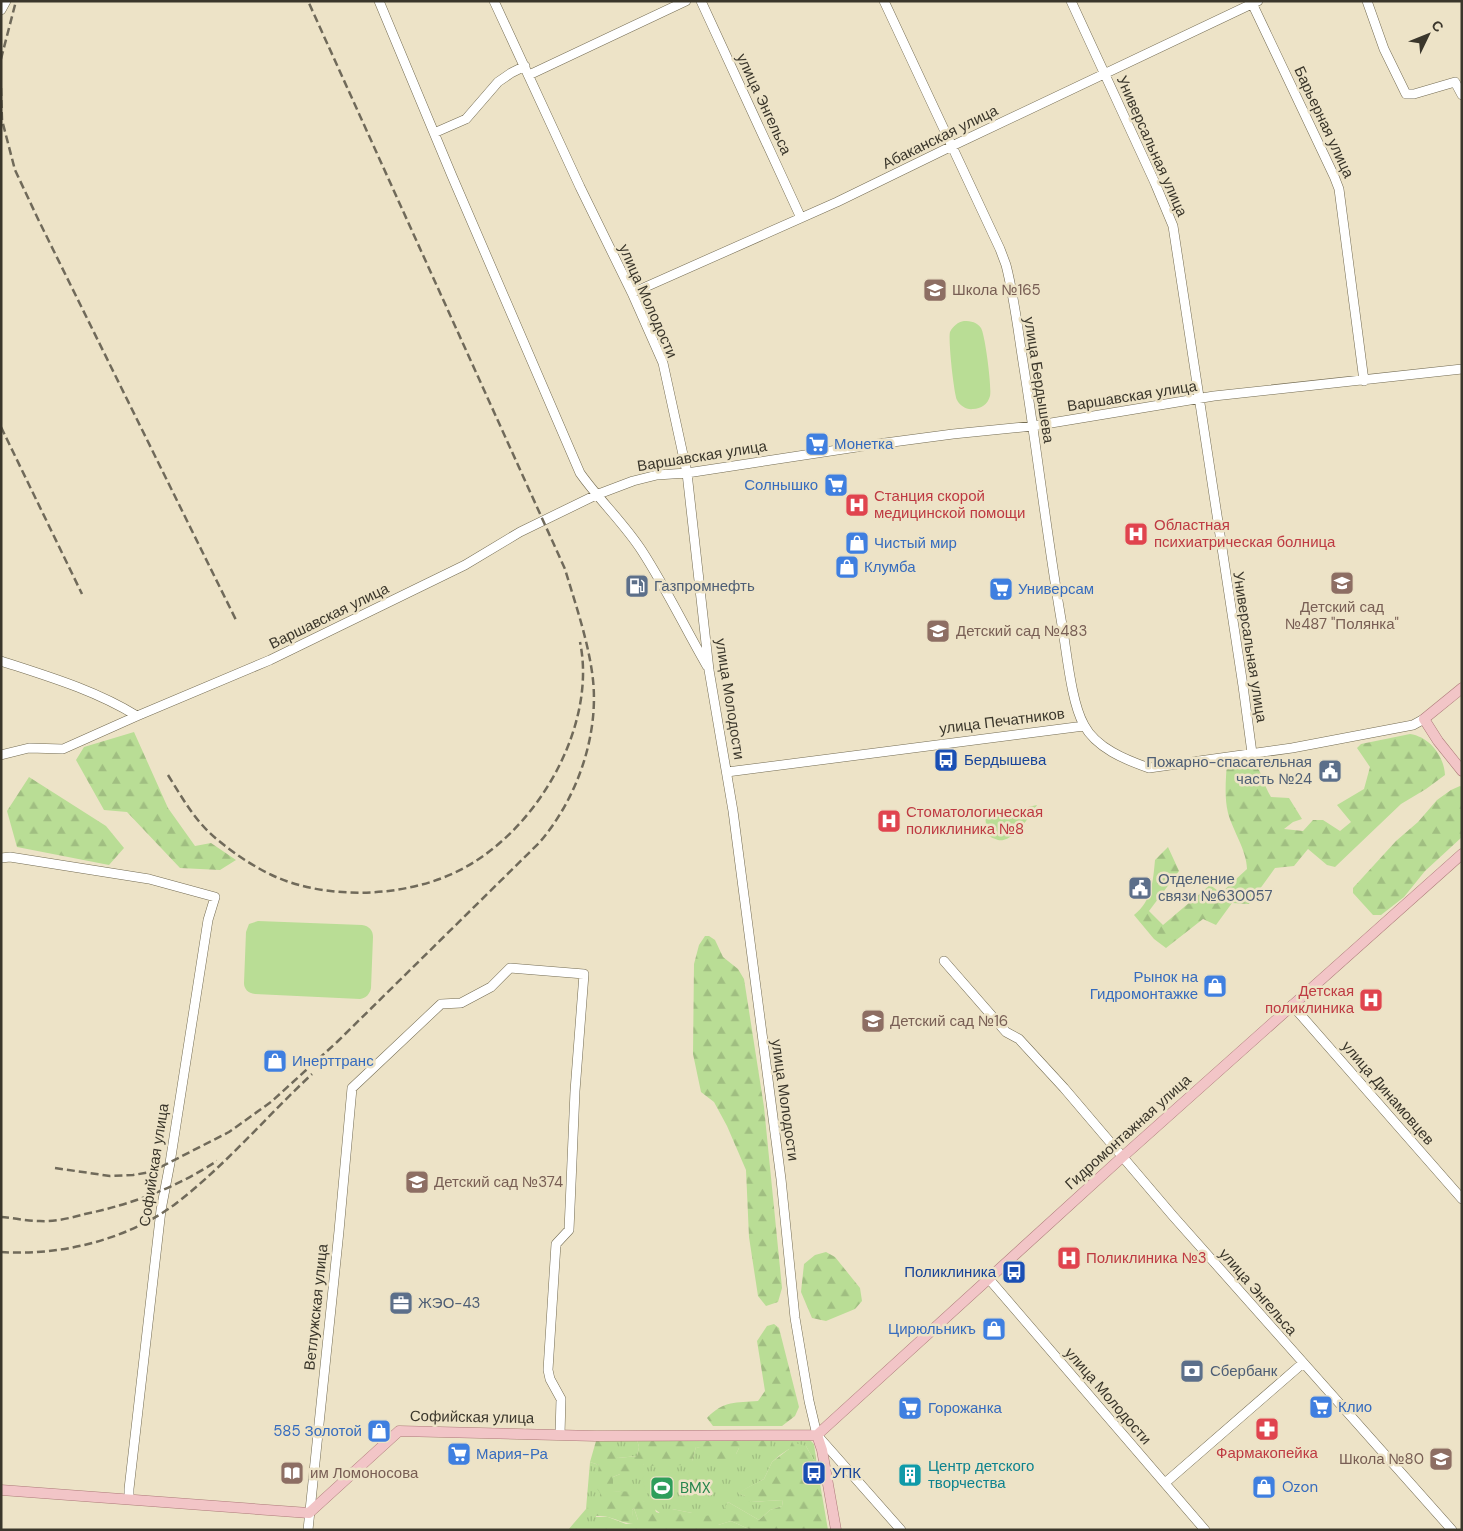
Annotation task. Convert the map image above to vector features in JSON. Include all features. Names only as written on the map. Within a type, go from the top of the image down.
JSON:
[{"type":"main road","name":"улица Печатников","points":[[1424,719],[1462,688]]},
{"type":"main road","points":[[1424,719],[1438,741],[1462,771]]},
{"type":"main road","name":"Гидромонтажная улица","points":[[817,1435],[908,1350],[989,1279],[1122,1157],[1462,854]]},
{"type":"main road","name":"Софийская улица","points":[[309,1514],[399,1431],[596,1436],[817,1435]]},
{"type":"main road","points":[[817,1435],[824,1459],[836,1530]]},
{"type":"main road","points":[[1,1490],[309,1514]]},
{"type":"street","points":[[1,10],[6,1]]},
{"type":"street","points":[[379,1],[580,473],[596,495],[629,532],[709,670]]},
{"type":"street","name":"улица Молодости","points":[[494,1],[580,187],[632,293],[663,363],[687,473],[709,670],[727,772],[781,1179],[795,1318],[809,1401],[817,1435]]},
{"type":"street","points":[[529,75],[686,1]]},
{"type":"street","name":"улица Энгельса","points":[[701,1],[801,218]]},
{"type":"street","name":"улица Бердышева","points":[[884,1],[1006,265],[1034,426],[1058,601],[1076,706],[1084,726]]},
{"type":"street","name":"Универсальная улица","points":[[1071,1],[1173,226],[1252,753]]},
{"type":"street","points":[[1367,1],[1384,49],[1402,90],[1406,94],[1414,94],[1455,82],[1462,95]]},
{"type":"street","name":"Абаканская улица","points":[[632,293],[837,202],[1253,2]]},
{"type":"street","name":"Барьерная улица","points":[[1253,2],[1339,190],[1364,381]]},
{"type":"street","points":[[434,133],[466,119],[498,82],[525,66]]},
{"type":"street","name":"Варшавская улица","points":[[1,755],[30,748],[63,749],[270,660],[465,565],[520,532],[596,495],[632,481],[657,475],[687,473],[870,445],[1034,426],[1199,399],[1462,369]]},
{"type":"street","points":[[1,661],[63,681],[120,706],[137,716]]},
{"type":"street","name":"улица Печатников","points":[[727,772],[1084,726],[1098,741],[1115,753],[1129,761],[1149,768],[1292,748],[1413,725],[1424,719]]},
{"type":"street","name":"Софийская улица","points":[[1,858],[10,857],[149,880],[215,897],[208,920],[161,1210],[129,1499]]},
{"type":"street","name":"улица Энгельса","points":[[944,961],[1006,1032],[1019,1039],[1032,1052],[1303,1363],[1452,1530]]},
{"type":"street","name":"Ветлужская улица","points":[[308,1530],[352,1088],[441,1004],[461,1004],[491,987],[510,968],[584,974],[575,1091],[569,1230],[556,1244],[548,1370],[550,1379],[561,1399],[560,1434]]},
{"type":"street","name":"улица Динамовцев","points":[[1292,1006],[1462,1199]]},
{"type":"street","name":"улица Молодости","points":[[989,1279],[1206,1530]]},
{"type":"street","points":[[1165,1483],[1303,1363]]},
{"type":"street","points":[[817,1435],[901,1530]]},
{"type":"green space","points":[[964,321],[974,322],[981,328],[988,361],[990,396],[986,404],[976,409],[966,408],[958,402],[953,378],[950,332],[956,325]]},
{"type":"green space","points":[[134,732],[168,808],[195,846],[211,843],[236,860],[220,870],[180,868],[127,812],[104,810],[76,760],[84,747]]},
{"type":"green space","points":[[1410,734],[1424,739],[1435,748],[1442,761],[1445,775],[1401,804],[1335,867],[1327,865],[1308,849],[1294,866],[1275,868],[1249,904],[1232,903],[1216,925],[1203,919],[1166,948],[1154,939],[1134,915],[1148,897],[1155,860],[1168,847],[1179,871],[1149,911],[1163,925],[1210,885],[1221,893],[1247,869],[1245,855],[1228,813],[1227,761],[1247,759],[1253,762],[1261,773],[1271,797],[1289,798],[1302,819],[1293,822],[1284,829],[1303,831],[1313,820],[1323,820],[1340,831],[1351,822],[1337,805],[1364,789],[1370,767],[1357,748],[1361,744]]},
{"type":"green space","points":[[29,777],[106,826],[124,848],[109,865],[17,847],[7,811]]},
{"type":"green space","points":[[1460,786],[1462,787],[1462,837],[1425,871],[1404,897],[1381,915],[1373,915],[1353,893],[1353,888],[1437,800]]},
{"type":"green space","points":[[1037,805],[1020,828],[1004,840],[998,840],[987,835],[985,814],[996,811],[999,815],[1017,815],[1019,809]]},
{"type":"green space","points":[[258,921],[362,925],[369,927],[373,937],[371,988],[369,994],[360,999],[255,994],[248,992],[244,983],[246,932],[249,924]]},
{"type":"green space","points":[[705,936],[715,940],[723,957],[738,969],[744,979],[764,1107],[782,1288],[778,1302],[766,1306],[758,1296],[749,1237],[746,1170],[727,1126],[714,1102],[701,1092],[693,1054],[694,964],[699,945]]},
{"type":"green space","points":[[826,1252],[835,1257],[860,1288],[862,1301],[855,1309],[826,1321],[812,1318],[801,1292],[804,1264],[815,1255]]},
{"type":"green space","points":[[774,1324],[779,1328],[799,1407],[795,1416],[782,1426],[713,1426],[707,1418],[713,1412],[725,1405],[758,1401],[765,1391],[757,1341],[767,1326]]},
{"type":"green space","points":[[636,1436],[639,1447],[637,1456],[618,1458],[604,1440]]},
{"type":"green space","points":[[636,1436],[763,1439],[769,1442],[770,1447],[739,1448],[735,1462],[716,1465],[700,1463],[700,1448],[696,1447],[689,1465],[647,1466],[644,1464],[635,1477],[620,1474],[613,1477],[613,1491],[642,1492],[643,1501],[653,1503],[656,1512],[659,1513],[663,1509],[672,1509],[692,1513],[694,1521],[690,1526],[659,1524],[638,1520],[634,1508],[632,1510],[634,1523],[587,1514],[588,1504],[595,1498],[600,1499],[600,1493],[596,1487],[599,1465],[590,1462],[596,1441],[604,1440],[614,1443],[618,1458],[637,1456],[639,1447]]},
{"type":"green space","points":[[763,1439],[809,1439],[814,1444],[817,1466],[806,1446],[789,1449],[772,1462],[764,1479],[738,1493],[745,1496],[751,1502],[783,1500],[782,1506],[770,1510],[759,1520],[728,1502],[718,1525],[731,1521],[751,1530],[568,1530],[586,1509],[590,1462],[599,1465],[601,1500],[596,1517],[608,1517],[626,1524],[633,1523],[632,1510],[634,1508],[638,1520],[692,1513],[672,1509],[663,1510],[660,1513],[643,1501],[623,1492],[613,1491],[613,1477],[644,1464],[692,1461],[696,1447],[736,1454],[739,1448]]},
{"type":"green space","points":[[792,1442],[806,1446],[817,1466],[828,1530],[751,1530],[731,1521],[718,1525],[702,1525],[705,1516],[722,1513],[728,1502],[759,1520],[770,1510],[782,1506],[783,1500],[751,1502],[745,1500],[745,1496],[737,1493],[764,1479],[772,1462],[789,1449]]},
{"type":"green space","name":"BMX","points":[[688,1472],[692,1482],[663,1496],[646,1493],[642,1477],[648,1474]]},
{"type":"railway","points":[[1,59],[16,1]]},
{"type":"railway","points":[[55,1168],[110,1176],[151,1172],[229,1132],[271,1102],[337,1042],[539,843],[565,806],[584,763],[589,740],[593,717],[594,694],[592,672],[584,633],[565,569],[308,1]]},
{"type":"railway","points":[[1,88],[2,120],[15,170],[237,622]]},
{"type":"railway","points":[[1,427],[82,594]]},
{"type":"railway","points":[[168,775],[190,810],[211,834],[239,856],[276,877],[298,885],[346,892],[396,890],[443,878],[479,859],[505,838],[529,813],[549,785],[570,740],[579,708],[583,675],[580,642]]},
{"type":"railway","points":[[1,1252],[46,1251],[92,1243],[135,1228],[155,1217],[174,1205],[210,1175],[312,1074]]},
{"type":"railway","points":[[1,1217],[30,1221],[51,1221],[103,1210],[153,1194],[201,1171],[217,1161]]},
{"type":"place","name":"Школа №165","points":[[935,290]]},
{"type":"place","name":"Монетка","points":[[817,444]]},
{"type":"place","name":"Солнышко","points":[[836,485]]},
{"type":"place","name":"Станция скорой медицинской помощи","points":[[857,505]]},
{"type":"place","name":"Областная психиатрическая болница","points":[[1136,534]]},
{"type":"place","name":"Чистый мир","points":[[857,543]]},
{"type":"place","name":"Клумба","points":[[847,567]]},
{"type":"place","name":"Детский сад №487 \"Полянка\"","points":[[1342,583]]},
{"type":"place","name":"Газпромнефть","points":[[637,586]]},
{"type":"place","name":"Универсам","points":[[1001,589]]},
{"type":"place","name":"Детский сад №483","points":[[938,631]]},
{"type":"place","name":"Бердышева","points":[[946,760]]},
{"type":"place","name":"Пожарно-спасательная часть №24","points":[[1330,771]]},
{"type":"place","name":"Стоматологическая поликлиника №8","points":[[889,821]]},
{"type":"place","name":"Отделение связи №630057","points":[[1140,888]]},
{"type":"place","name":"Рынок на Гидромонтажке","points":[[1215,986]]},
{"type":"place","name":"Детская поликлиника","points":[[1371,1000]]},
{"type":"place","name":"Детский сад №16","points":[[873,1021]]},
{"type":"place","name":"Инерттранс","points":[[275,1061]]},
{"type":"place","name":"Детский сад №374","points":[[417,1182]]},
{"type":"place","name":"Поликлиника №3","points":[[1069,1258]]},
{"type":"place","name":"Поликлиника","points":[[1014,1272]]},
{"type":"place","name":"ЖЭО-43","points":[[401,1303]]},
{"type":"place","name":"Цирюльникъ","points":[[994,1329]]},
{"type":"place","name":"Сбербанк","points":[[1192,1371]]},
{"type":"place","name":"Клио","points":[[1321,1407]]},
{"type":"place","name":"Горожанка","points":[[910,1408]]},
{"type":"place","name":"Фармакопейка","points":[[1267,1429]]},
{"type":"place","name":"585 Золотой","points":[[379,1431]]},
{"type":"place","name":"Мария-Ра","points":[[459,1454]]},
{"type":"place","name":"Школа №80","points":[[1441,1459]]},
{"type":"place","name":"им Ломоносова","points":[[292,1473]]},
{"type":"place","name":"УПК","points":[[814,1473]]},
{"type":"place","name":"Центр детского творчества","points":[[910,1475]]},
{"type":"place","name":"Ozon","points":[[1264,1487]]},
{"type":"place","name":"BMX","points":[[662,1488]]}]
